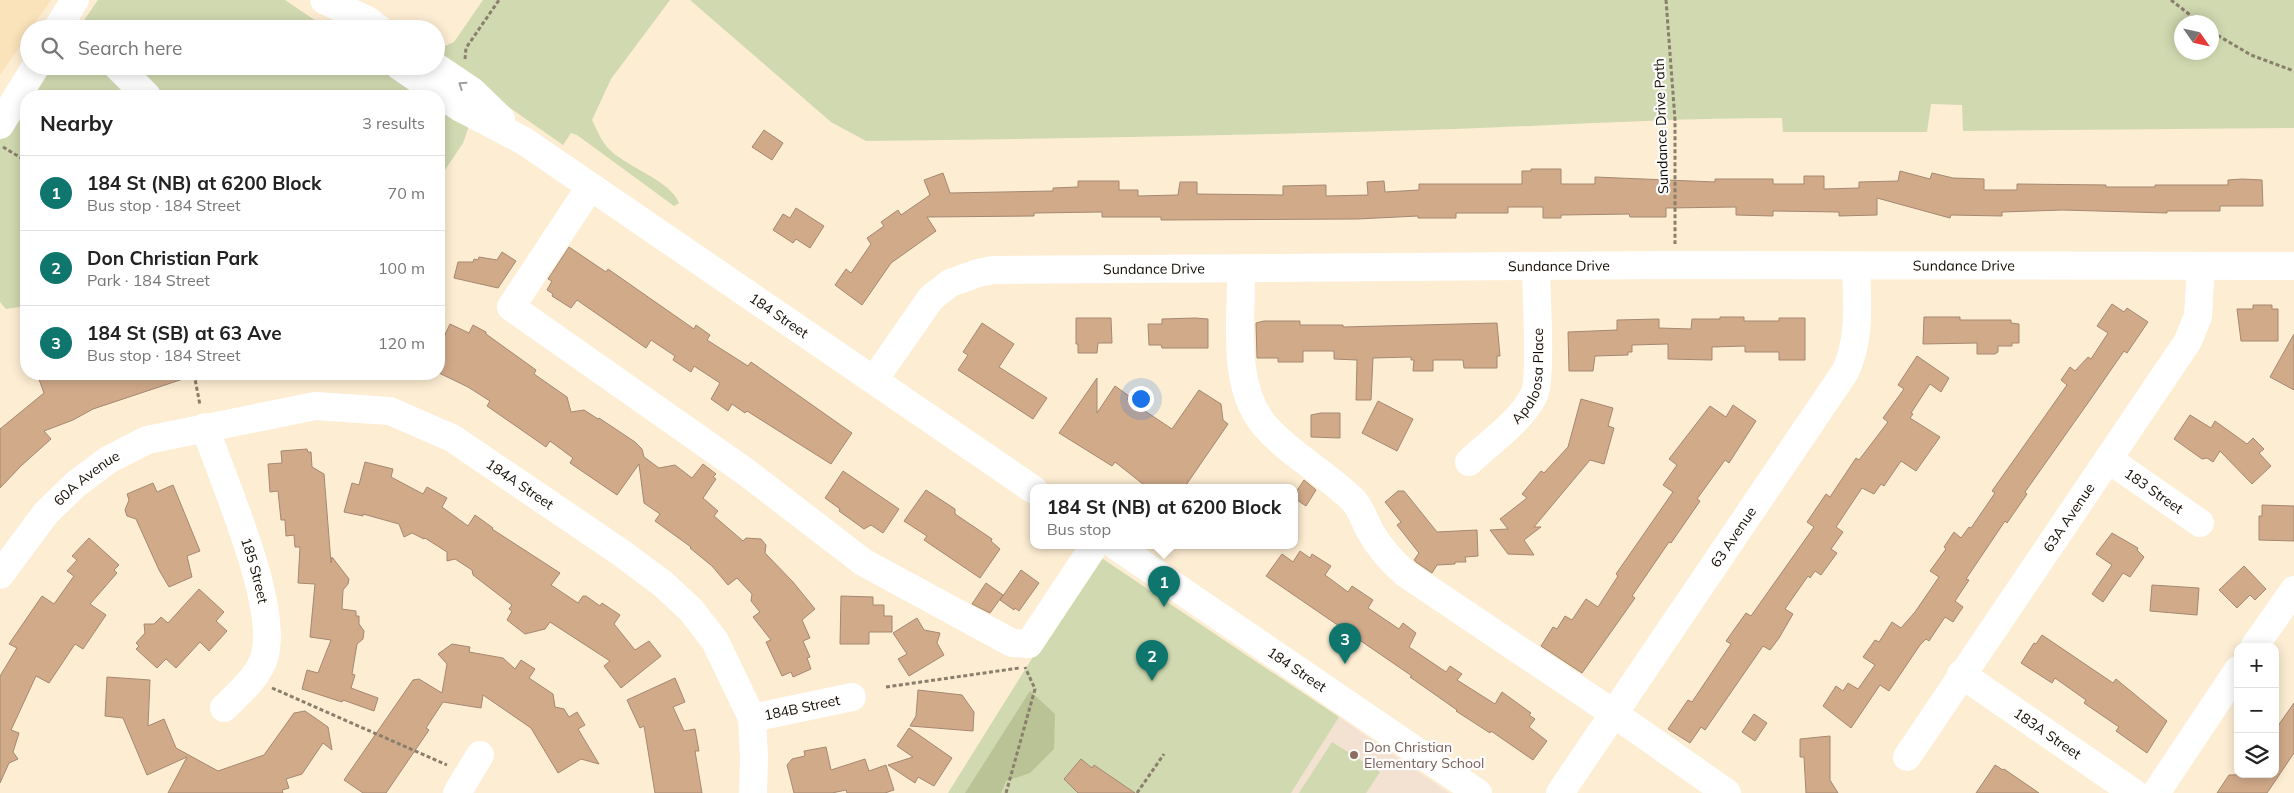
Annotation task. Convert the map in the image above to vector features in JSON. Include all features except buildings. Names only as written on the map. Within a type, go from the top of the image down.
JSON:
[{"type":"street","points":[[315,0],[337,20]]},
{"type":"street","points":[[324,0],[367,20]]},
{"type":"street","points":[[0,91],[20,68]]},
{"type":"street","name":"184 Street","points":[[445,73],[472,92],[524,141]]},
{"type":"street","points":[[21,90],[31,75]]},
{"type":"street","points":[[126,75],[141,90]]},
{"type":"street","name":"184 Street","points":[[412,75],[434,90]]},
{"type":"street","points":[[0,125],[20,92]]},
{"type":"street","name":"184 Street","points":[[445,97],[459,107],[524,141],[1030,487]]},
{"type":"street","points":[[590,186],[510,307],[746,472],[863,562],[1012,643],[1027,656],[1092,549]]},
{"type":"street","name":"63 Avenue","points":[[1560,793],[1853,356],[1856,338],[1856,266]]},
{"type":"street","name":"Sundance Drive","points":[[874,380],[931,298],[950,283],[993,270],[2294,266]]},
{"type":"street","name":"63A Avenue","points":[[1907,757],[2194,329],[2198,316],[2201,267]]},
{"type":"street","name":"Apaloosa Place","points":[[1469,462],[1522,413],[1534,394],[1538,374],[1536,268]]},
{"type":"street","points":[[1241,269],[1240,361],[1249,396],[1265,427],[1292,451],[1321,471],[1355,503],[1384,555],[1406,574],[1613,713],[1727,793]]},
{"type":"street","name":"184A Street","points":[[203,418],[315,406],[390,411],[452,438],[663,584],[691,610],[715,641],[752,718]]},
{"type":"street","name":"60A Avenue","points":[[0,575],[46,513],[76,484],[108,460],[147,440],[203,418]]},
{"type":"street","name":"185 Street","points":[[203,418],[242,533],[264,611],[267,635],[263,660],[252,679],[224,708]]},
{"type":"street","name":"183 Street","points":[[2108,459],[2200,523]]},
{"type":"street","name":"184 Street","points":[[1120,549],[1478,793]]},
{"type":"street","points":[[2257,643],[2294,590]]},
{"type":"street","name":"183A Street","points":[[1961,674],[2134,793]]},
{"type":"street","points":[[2156,793],[2234,676]]},
{"type":"street","name":"184B Street","points":[[752,718],[852,697]]},
{"type":"street","points":[[752,718],[753,793]]},
{"type":"path","points":[[464,63],[466,48],[498,0]]},
{"type":"path","name":"Sundance Drive Path","points":[[1666,0],[1676,120],[1675,251]]},
{"type":"path","points":[[2171,0],[2190,15]]},
{"type":"path","points":[[2219,36],[2251,56],[2294,71]]},
{"type":"path","points":[[0,145],[20,157]]},
{"type":"path","points":[[195,380],[203,418]]},
{"type":"path","points":[[886,687],[1027,656],[1035,689],[1006,793]]},
{"type":"path","points":[[252,679],[469,774]]},
{"type":"path","points":[[1137,793],[1164,754]]},
{"type":"shaded area","points":[[0,0],[51,0],[37,20],[20,20],[20,46],[0,75]]},
{"type":"shaded area","name":"Don Christian Elementary School","points":[[1339,717],[1449,793],[1291,793]]},
{"type":"green space","points":[[98,0],[285,0],[315,20],[84,20]]},
{"type":"green space","points":[[483,0],[670,0],[611,79],[592,120],[602,140],[610,150],[658,181],[674,195],[679,203],[674,206],[577,135],[571,133],[563,145],[445,62],[445,46],[454,42]]},
{"type":"green space","points":[[690,0],[2294,0],[2294,128],[1963,131],[1962,105],[1931,104],[1927,132],[1783,132],[1782,118],[1741,118],[1308,133],[866,141],[831,122]]},
{"type":"green space","points":[[46,75],[395,75],[417,90],[35,90]]},
{"type":"green space","points":[[445,109],[469,126],[463,143],[445,170]]},
{"type":"green space","points":[[20,112],[20,307],[6,309],[0,302],[0,140]]},
{"type":"green space","points":[[1103,559],[1339,717],[1291,793],[948,793],[1089,567]]},
{"type":"green space","points":[[1030,691],[1055,714],[1054,749],[1030,773],[1006,781],[1001,793],[965,793]]},
{"type":"green space","points":[[1332,742],[1380,772],[1366,793],[1299,793]]},
{"type":"place","name":"184 St (NB) at 6200 Block","points":[[1164,607]]},
{"type":"place","name":"184 St (SB) at 63 Ave","points":[[1345,664]]},
{"type":"place","name":"Don Christian Park","points":[[1152,681]]},
{"type":"place","name":"Don Christian Elementary School","points":[[1354,755]]}]
